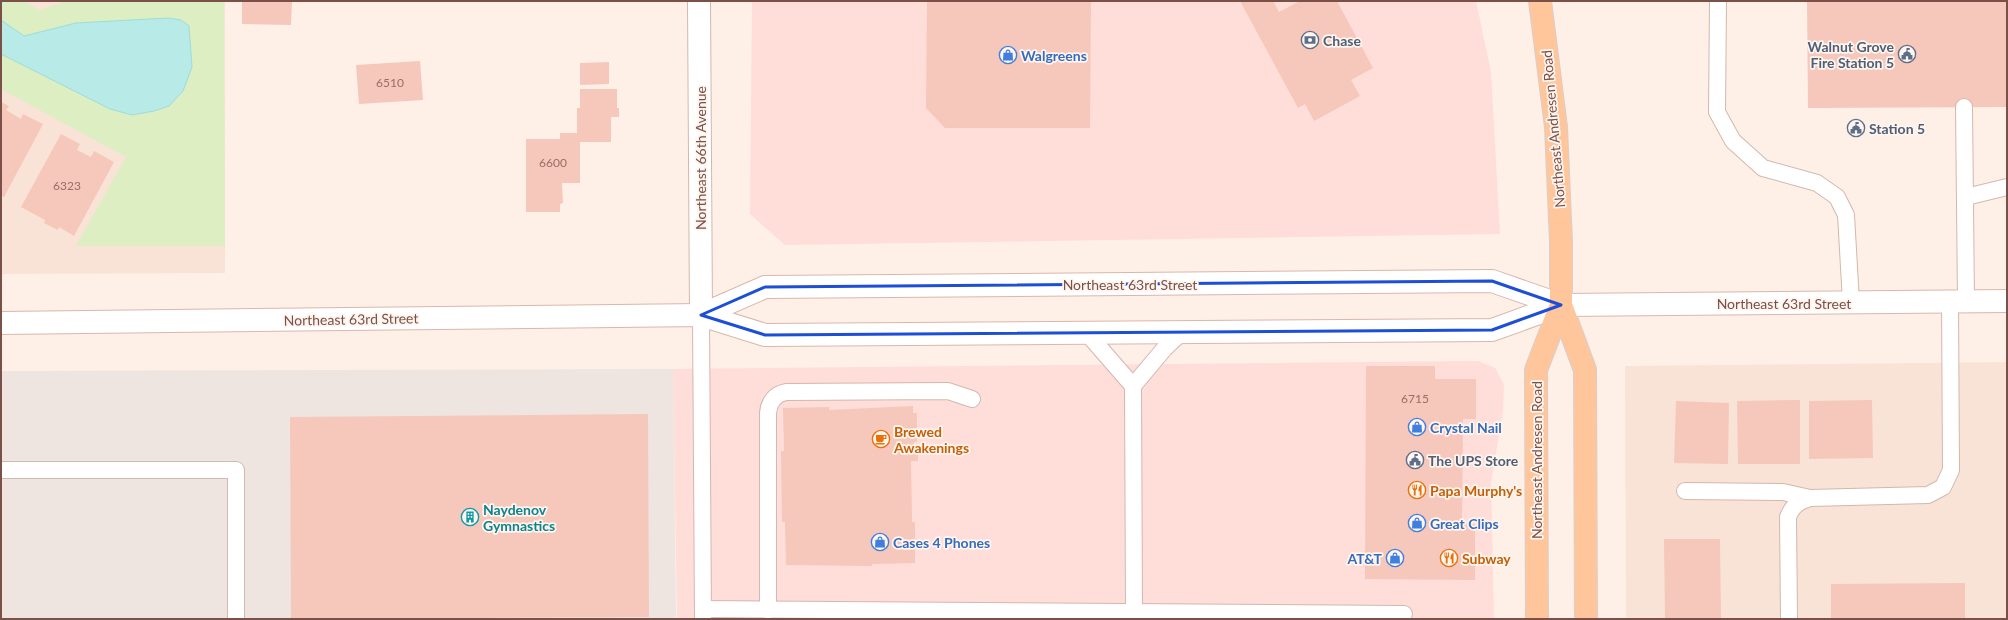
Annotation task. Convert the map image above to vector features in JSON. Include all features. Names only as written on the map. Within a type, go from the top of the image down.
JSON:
[{"type":"main road","name":"Northeast 66th Avenue","points":[[700,1],[701,315]]},
{"type":"main road","name":"Northeast Andresen Road","points":[[1540,1],[1552,86],[1559,163],[1561,305],[1585,370],[1586,619]]},
{"type":"main road","name":"Northeast 63rd Street","points":[[701,315],[765,287],[1492,281],[1561,305]]},
{"type":"main road","name":"Northeast 63rd Street","points":[[1,323],[701,315],[765,336],[1086,332],[1492,330],[1561,305],[2007,301]]},
{"type":"main road","name":"Northeast Andresen Road","points":[[1537,619],[1536,370],[1561,305]]},
{"type":"lane","points":[[1718,1],[1717,112],[1733,141],[1764,168],[1817,183],[1838,197],[1846,215],[1851,302]]},
{"type":"lane","points":[[1685,491],[1783,492],[1810,498],[1928,495],[1943,487],[1951,470],[1958,301],[1966,197],[1964,107]]},
{"type":"lane","points":[[1966,197],[2007,187]]},
{"type":"lane","points":[[701,315],[703,614],[768,610],[1404,614]]},
{"type":"lane","points":[[1086,332],[1133,386]]},
{"type":"lane","points":[[1134,612],[1133,386],[1164,349],[1182,332]]},
{"type":"lane","points":[[768,610],[768,413],[771,402],[775,397],[786,392],[948,391],[972,399]]},
{"type":"lane","points":[[1,470],[236,470],[236,619]]},
{"type":"lane","points":[[1789,619],[1788,517],[1791,509],[1798,502],[1810,498]]},
{"type":"highlighted area","points":[[1492,281],[1561,305],[1492,330],[765,335],[701,315],[765,287]]},
{"type":"shaded area","points":[[1,1],[225,1],[225,273],[1,274]]},
{"type":"shaded area","points":[[752,1],[1476,1],[1491,72],[1500,234],[785,245],[750,214]]},
{"type":"shaded area","points":[[1478,361],[1495,368],[1504,384],[1503,411],[1491,484],[1494,619],[677,619],[673,369]]},
{"type":"shaded area","points":[[2007,362],[2007,619],[1626,619],[1625,366]]},
{"type":"shaded area","points":[[673,369],[676,619],[1,619],[1,371]]},
{"type":"green space","points":[[1,1],[23,1],[40,10],[65,1],[224,1],[225,246],[76,246],[126,157],[1,89]]},
{"type":"water","points":[[168,18],[181,20],[189,26],[192,67],[183,91],[169,106],[154,111],[132,115],[110,109],[1,54],[1,20],[24,36],[76,23]]},
{"type":"building","points":[[242,1],[292,1],[291,25],[242,24]]},
{"type":"building","name":"Walgreens","points":[[927,1],[1091,1],[1090,128],[945,128],[926,108]]},
{"type":"building","name":"Chase","points":[[1240,1],[1273,1],[1279,12],[1300,1],[1337,1],[1373,68],[1351,80],[1360,96],[1314,121],[1305,104],[1298,108]]},
{"type":"building","name":"Walnut Grove Fire Station 5","points":[[1807,1],[2007,1],[2007,107],[1808,108]]},
{"type":"building","points":[[420,61],[423,100],[359,104],[356,65]]},
{"type":"building","points":[[609,62],[609,84],[580,85],[580,63]]},
{"type":"building","points":[[580,89],[617,89],[617,108],[619,108],[619,117],[611,117],[611,142],[580,142],[580,183],[562,183],[563,203],[560,204],[560,212],[526,212],[526,139],[560,139],[560,133],[577,133],[577,108],[580,108]]},
{"type":"building","points":[[1,102],[9,106],[6,110],[21,119],[23,114],[43,124],[4,197],[1,196]]},
{"type":"building","points":[[61,134],[80,144],[77,150],[91,157],[94,151],[114,162],[74,236],[59,227],[58,230],[44,223],[45,220],[21,207]]},
{"type":"building","points":[[1366,366],[1435,366],[1435,379],[1476,379],[1476,419],[1463,419],[1462,524],[1475,524],[1475,580],[1365,579]]},
{"type":"building","points":[[1800,400],[1800,464],[1738,464],[1737,401]]},
{"type":"building","points":[[1872,400],[1873,458],[1809,459],[1809,401]]},
{"type":"building","points":[[1676,401],[1729,403],[1728,464],[1674,463]]},
{"type":"building","points":[[913,406],[913,413],[917,413],[917,442],[914,442],[914,448],[918,448],[918,461],[911,461],[912,522],[915,522],[915,563],[872,564],[872,566],[786,565],[785,522],[782,522],[781,451],[784,451],[783,408],[829,407],[829,410]]},
{"type":"building","name":"Naydenov Gymnastics","points":[[648,414],[649,617],[291,619],[290,417]]},
{"type":"building","points":[[1664,539],[1720,539],[1721,619],[1665,619]]},
{"type":"building","points":[[1965,583],[1965,619],[1831,619],[1831,584]]},
{"type":"place","name":"Chase","points":[[1310,40]]},
{"type":"place","name":"Walnut Grove Fire Station 5","points":[[1907,54]]},
{"type":"place","name":"Walgreens","points":[[1008,55]]},
{"type":"place","name":"Station 5","points":[[1856,128]]},
{"type":"place","name":"Crystal Nail","points":[[1417,427]]},
{"type":"place","name":"Brewed Awakenings","points":[[881,439]]},
{"type":"place","name":"The UPS Store","points":[[1415,460]]},
{"type":"place","name":"Papa Murphy's","points":[[1417,490]]},
{"type":"place","name":"Naydenov Gymnastics","points":[[470,517]]},
{"type":"place","name":"Great Clips","points":[[1417,523]]},
{"type":"place","name":"Cases 4 Phones","points":[[880,542]]},
{"type":"place","name":"AT&T","points":[[1395,558]]},
{"type":"place","name":"Subway","points":[[1449,558]]}]
